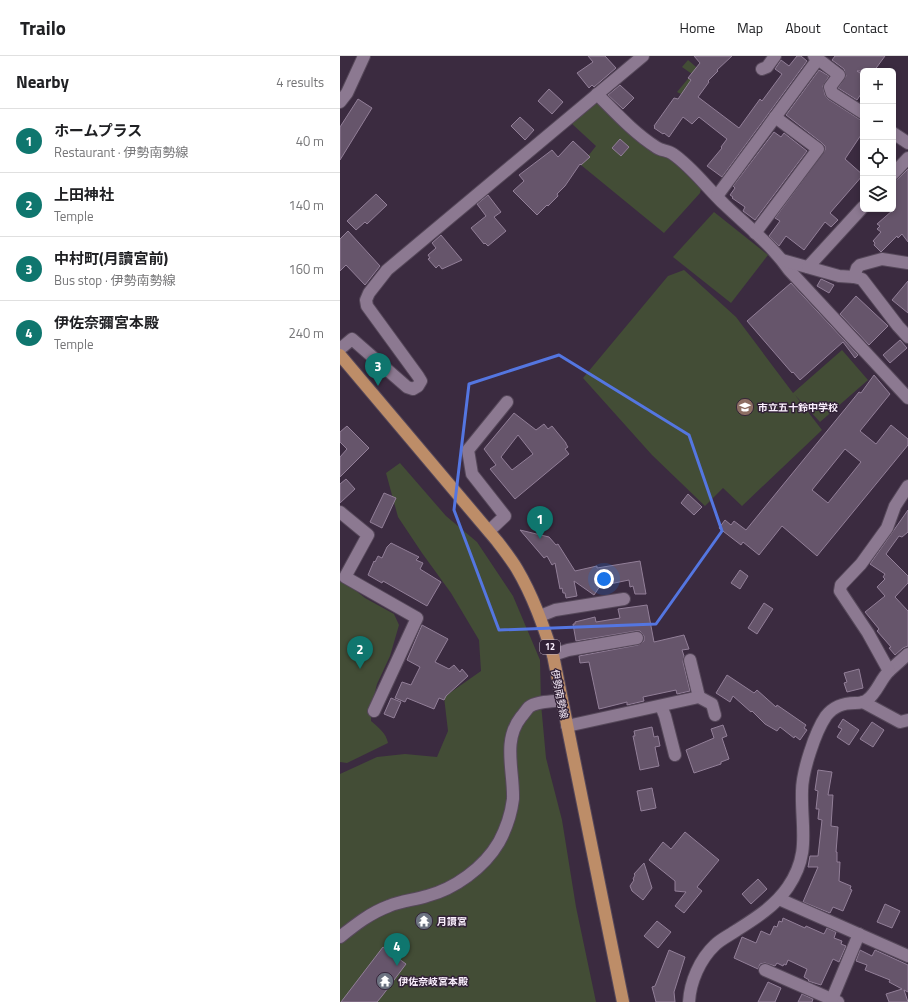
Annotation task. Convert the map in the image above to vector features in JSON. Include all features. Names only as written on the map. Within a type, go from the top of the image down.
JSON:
[{"type":"main road","name":"伊勢南勢線","points":[[340,355],[489,531],[516,567],[540,616],[553,655],[623,1002]]},
{"type":"street","points":[[340,102],[364,56]]},
{"type":"street","points":[[340,349],[352,339],[407,387],[413,389],[418,386],[421,381],[418,376],[367,306],[366,300],[369,293],[387,270],[643,56]]},
{"type":"street","points":[[762,69],[767,67],[775,56]]},
{"type":"street","points":[[717,196],[816,58],[839,75],[830,87],[832,93],[860,111]]},
{"type":"street","points":[[597,94],[626,123],[657,148],[672,152],[692,170],[782,260],[908,398]]},
{"type":"street","points":[[755,232],[818,149],[775,117]]},
{"type":"street","points":[[896,135],[908,143]]},
{"type":"street","points":[[896,171],[908,158]]},
{"type":"street","points":[[808,267],[860,210]]},
{"type":"street","points":[[854,277],[857,268],[860,265],[882,259],[908,263]]},
{"type":"street","points":[[782,260],[839,276],[862,279],[908,337]]},
{"type":"street","points":[[489,531],[505,516],[472,474],[468,450],[507,402]]},
{"type":"street","points":[[889,671],[868,633],[840,591],[840,588],[841,585],[861,564],[886,528],[895,506],[908,486]]},
{"type":"street","points":[[340,512],[368,535],[345,577],[417,618],[374,711]]},
{"type":"street","points":[[540,616],[555,610],[624,599]]},
{"type":"street","points":[[553,655],[568,650],[638,638]]},
{"type":"street","points":[[689,1002],[691,987],[697,971],[704,957],[714,945],[755,919],[779,899],[796,875],[803,853],[804,825],[802,789],[806,765],[820,728],[826,717],[831,710],[837,706],[863,702],[872,696],[884,676],[908,654]]},
{"type":"street","points":[[690,660],[699,697]]},
{"type":"street","points":[[567,726],[699,697],[712,704],[715,715]]},
{"type":"street","points":[[340,937],[366,918],[388,906],[428,896],[451,886],[463,879],[483,862],[498,844],[506,827],[511,811],[513,788],[510,767],[510,743],[517,721],[529,707],[539,703],[562,700]]},
{"type":"street","points":[[863,702],[900,722],[908,720]]},
{"type":"street","points":[[661,706],[675,755]]},
{"type":"street","points":[[779,899],[908,956]]},
{"type":"street","points":[[765,970],[835,1001],[859,934]]},
{"type":"highlighted area","points":[[559,355],[689,435],[722,531],[656,624],[499,630],[454,510],[469,384]]},
{"type":"green space","points":[[688,60],[703,73],[687,97],[677,92],[692,74],[682,67]]},
{"type":"green space","points":[[595,101],[598,101],[622,125],[625,130],[656,154],[670,156],[701,189],[700,193],[664,233],[581,165],[596,146],[570,122]]},
{"type":"green space","points":[[714,212],[768,255],[731,303],[673,257]]},
{"type":"green space","points":[[684,270],[736,317],[793,393],[842,350],[868,380],[820,422],[795,395],[822,430],[742,506],[723,488],[705,506],[652,455],[583,378],[668,276]]},
{"type":"green space","points":[[400,463],[446,516],[477,542],[513,596],[540,660],[541,704],[546,758],[562,820],[576,907],[596,1002],[340,1002],[340,774],[377,757],[405,754],[437,757],[448,731],[444,697],[481,671],[479,640],[451,593],[398,517],[386,473]]},
{"type":"green space","points":[[340,578],[365,598],[394,614],[399,625],[390,656],[377,684],[371,708],[371,721],[384,733],[388,743],[347,763],[340,762]]},
{"type":"building","points":[[588,56],[605,56],[616,68],[594,87],[592,85],[589,88],[577,73],[593,62]]},
{"type":"building","points":[[694,56],[732,56],[717,70],[718,71],[708,81],[709,82],[698,97],[739,128],[760,99],[762,101],[782,74],[775,69],[781,60],[789,66],[797,56],[801,56],[807,61],[722,177],[707,166],[722,148],[721,147],[727,139],[699,117],[692,124],[683,117],[669,137],[654,128],[674,98],[678,99],[691,80],[688,78],[700,63]]},
{"type":"building","points":[[835,56],[885,56],[876,68],[860,68],[860,71],[857,71],[860,73],[860,96],[857,100],[838,88],[846,76],[844,69],[832,60]]},
{"type":"building","points":[[819,70],[829,76],[823,86],[825,95],[828,99],[860,119],[860,136],[845,159],[860,172],[860,178],[830,213],[838,220],[831,227],[825,222],[804,250],[786,236],[779,246],[769,236],[780,221],[775,218],[825,150],[825,146],[786,115]]},
{"type":"building","points":[[620,85],[634,98],[623,109],[608,95]]},
{"type":"building","points":[[549,89],[563,102],[552,114],[538,101]]},
{"type":"building","points":[[358,99],[372,108],[340,160],[340,127]]},
{"type":"building","points":[[520,117],[534,130],[525,140],[511,126]]},
{"type":"building","points":[[774,132],[781,137],[784,133],[807,151],[755,220],[743,211],[745,207],[730,195],[735,188],[733,186]]},
{"type":"building","points":[[620,139],[629,147],[621,156],[612,148]]},
{"type":"building","points":[[573,141],[590,157],[581,165],[580,164],[565,186],[557,194],[558,196],[537,215],[513,191],[524,181],[519,175],[552,150],[558,157]]},
{"type":"building","points":[[908,169],[908,242],[902,234],[898,238],[897,236],[881,252],[874,245],[875,243],[873,241],[881,232],[877,229],[880,226],[877,224],[891,212],[896,212],[896,180]]},
{"type":"building","points":[[376,194],[387,205],[367,224],[365,222],[356,230],[347,221]]},
{"type":"building","points":[[488,195],[501,212],[494,217],[506,231],[488,246],[485,243],[484,244],[471,228],[486,216],[477,204]]},
{"type":"building","points":[[348,231],[380,266],[365,285],[346,265],[340,271],[340,239]]},
{"type":"building","points":[[441,235],[462,260],[442,269],[439,265],[436,268],[428,259],[430,258],[428,255],[436,248],[432,243]]},
{"type":"building","points":[[821,279],[834,285],[829,293],[817,286]]},
{"type":"building","points":[[908,281],[908,313],[892,300]]},
{"type":"building","points":[[791,283],[858,355],[855,358],[843,342],[800,380],[793,372],[792,373],[747,321]]},
{"type":"building","points":[[856,296],[888,326],[869,345],[840,314]]},
{"type":"building","points":[[900,340],[907,348],[890,363],[883,355]]},
{"type":"building","points":[[874,375],[890,394],[860,431],[876,444],[891,425],[908,439],[908,445],[817,556],[782,526],[759,555],[743,542],[741,545],[719,528],[725,520],[731,525],[734,521],[746,530],[859,392],[861,393]],"holes":[[[845,449],[861,462],[828,503],[812,490]]]},
{"type":"building","points":[[514,413],[536,430],[544,424],[548,429],[552,426],[566,443],[568,447],[565,449],[569,454],[515,499],[490,469],[496,465],[484,449]],"holes":[[[518,435],[533,454],[512,470],[501,457]]]},
{"type":"building","points":[[347,426],[369,448],[340,477],[340,457],[347,449],[340,442],[340,432]]},
{"type":"building","points":[[346,479],[355,489],[340,503],[340,484]]},
{"type":"building","points":[[384,493],[396,498],[382,528],[370,522]]},
{"type":"building","points":[[688,494],[702,507],[694,515],[681,503]]},
{"type":"building","points":[[908,510],[908,532],[902,537],[899,536],[886,554],[908,576],[908,583],[895,597],[908,611],[908,646],[903,648],[895,655],[889,648],[891,647],[877,631],[879,629],[865,612],[885,596],[877,587],[885,579],[883,577],[885,574],[870,564]]},
{"type":"building","points":[[520,530],[549,537],[556,545],[558,544],[575,571],[597,566],[597,568],[640,561],[646,594],[635,594],[633,586],[630,587],[629,580],[600,586],[594,595],[574,581],[577,596],[566,598],[562,588],[560,589],[555,563],[552,565],[547,556],[544,558]]},
{"type":"building","points":[[391,543],[419,557],[416,560],[423,563],[420,569],[441,582],[427,606],[383,581],[382,583],[368,575],[374,561],[375,562],[378,556],[382,558],[387,547]]},
{"type":"building","points":[[740,570],[748,576],[740,589],[731,583]]},
{"type":"building","points":[[764,603],[773,609],[757,634],[748,628]]},
{"type":"building","points":[[647,605],[654,642],[684,635],[689,649],[682,650],[684,656],[683,662],[690,691],[677,694],[676,690],[643,697],[644,701],[627,705],[627,702],[599,709],[589,662],[580,663],[579,656],[638,645],[644,641],[644,636],[640,631],[636,631],[576,641],[573,624],[575,624],[575,622],[595,617],[596,622],[620,618],[618,609]]},
{"type":"building","points":[[422,625],[448,639],[435,662],[449,669],[454,665],[460,672],[462,669],[468,676],[446,696],[444,700],[439,698],[434,709],[407,698],[405,702],[395,698],[402,682],[411,685],[420,667],[407,660]]},
{"type":"building","points":[[859,669],[863,688],[847,692],[844,683],[847,682],[844,673]]},
{"type":"building","points":[[727,675],[754,693],[757,690],[776,707],[777,705],[806,725],[804,728],[807,730],[800,740],[795,736],[794,738],[780,727],[777,731],[765,724],[752,711],[751,712],[733,696],[730,702],[716,693]]},
{"type":"building","points":[[391,698],[401,702],[394,718],[384,714]]},
{"type":"building","points":[[843,719],[859,730],[849,745],[837,737],[842,729],[838,727]]},
{"type":"building","points":[[872,722],[884,730],[873,747],[860,739]]},
{"type":"building","points":[[723,725],[727,736],[722,738],[729,759],[721,762],[721,764],[694,773],[686,750],[714,738],[711,729]]},
{"type":"building","points":[[652,727],[654,737],[658,736],[660,746],[655,747],[659,766],[640,770],[633,736],[635,736],[634,731]]},
{"type":"building","points":[[818,770],[832,772],[828,795],[833,795],[831,826],[838,827],[836,852],[837,862],[840,862],[839,881],[851,886],[850,889],[852,890],[843,911],[833,907],[830,913],[803,902],[818,867],[808,867],[810,856],[818,856],[822,820],[818,819],[819,809],[816,809],[818,791],[815,790]]},
{"type":"building","points":[[652,788],[656,808],[641,811],[637,791]]},
{"type":"building","points":[[685,832],[719,860],[697,887],[702,891],[684,913],[675,906],[686,892],[675,891],[675,881],[649,860],[663,842],[671,849]]},
{"type":"building","points":[[644,863],[652,888],[643,900],[632,891],[630,886],[634,880],[634,874]]},
{"type":"building","points":[[758,879],[767,889],[751,904],[742,894]]},
{"type":"building","points":[[885,904],[900,911],[892,928],[877,922]]},
{"type":"building","points":[[783,918],[805,928],[806,926],[824,934],[827,928],[836,932],[834,938],[842,941],[841,944],[846,946],[839,962],[833,959],[821,985],[808,981],[809,980],[804,977],[807,969],[788,960],[786,965],[784,964],[783,966],[777,963],[775,966],[765,963],[760,964],[758,969],[734,958],[742,937],[756,943],[761,931],[770,935],[774,926],[777,927],[779,921],[782,922]]},
{"type":"building","points":[[657,921],[671,932],[658,948],[644,936]]},
{"type":"building","points":[[383,947],[406,964],[382,996],[377,1002],[341,1002]]},
{"type":"building","points":[[669,950],[685,957],[674,992],[675,1002],[656,1002],[652,987],[655,986]]},
{"type":"building","points":[[860,950],[872,956],[875,950],[908,965],[908,992],[904,990],[908,1002],[889,1002],[886,994],[902,989],[889,982],[890,980],[865,970],[867,965],[856,961]]},
{"type":"building","points":[[768,982],[781,988],[775,1002],[758,1002]]},
{"type":"building","points":[[802,994],[813,999],[812,1002],[798,1002]]},
{"type":"place","name":"中村町(月讀宮前)","points":[[378,386]]},
{"type":"place","name":"市立五十鈴中学校","points":[[745,407]]},
{"type":"place","name":"ホームプラス","points":[[540,539]]},
{"type":"place","name":"上田神社","points":[[360,669]]},
{"type":"place","name":"月讀宮","points":[[424,921]]},
{"type":"place","name":"伊佐奈彌宮本殿","points":[[397,966]]},
{"type":"place","name":"伊佐奈岐宮本殿","points":[[385,981]]}]
